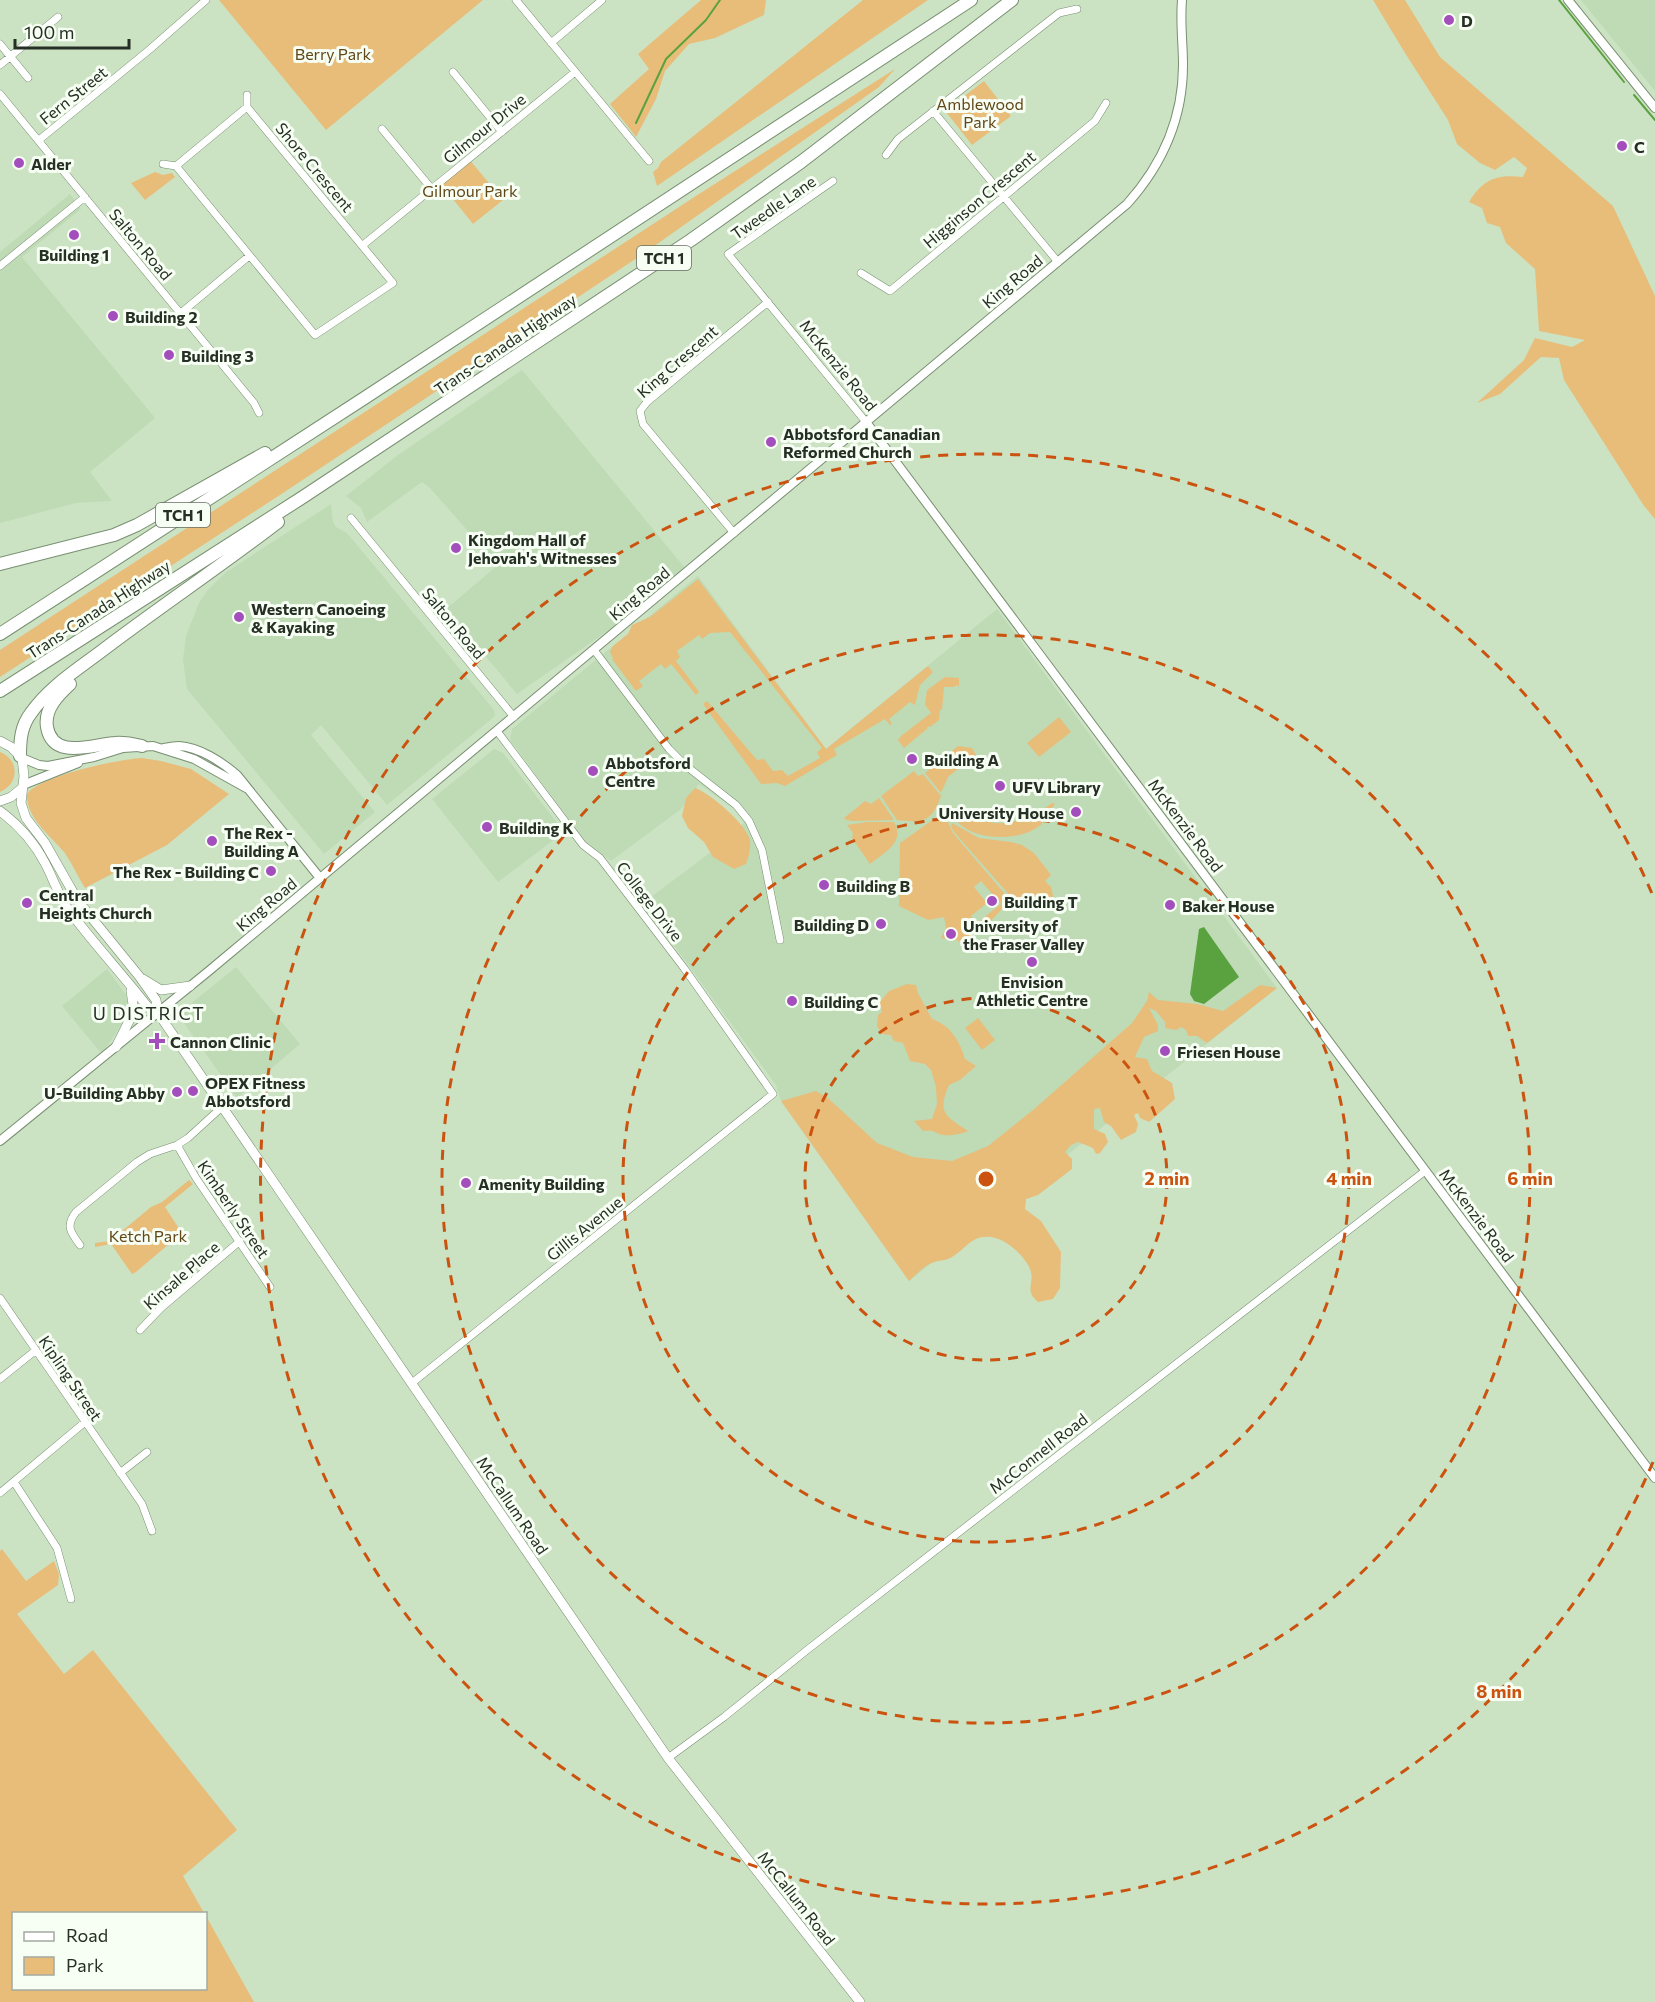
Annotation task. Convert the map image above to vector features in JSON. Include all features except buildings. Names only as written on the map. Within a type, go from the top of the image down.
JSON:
[{"type":"highway","name":"Trans-Canada Highway","points":[[0,634],[971,0]]},
{"type":"highway","name":"Trans-Canada Highway","points":[[0,691],[303,497],[691,240],[801,162],[1012,0]]},
{"type":"highway","points":[[0,564],[88,543],[124,531],[366,397]]},
{"type":"highway","points":[[21,757],[20,738],[23,727],[36,705],[60,682],[237,554],[290,512],[303,497]]},
{"type":"highway","points":[[129,631],[59,695],[49,710],[46,724],[54,741],[65,747],[85,748],[117,742],[142,746]]},
{"type":"main road","points":[[2,743],[11,747],[21,757]]},
{"type":"main road","name":"McCallum Road","points":[[21,757],[24,776],[22,807],[26,818],[45,843],[83,908],[156,1000],[158,1013]]},
{"type":"main road","points":[[0,801],[11,797],[22,786]]},
{"type":"main road","name":"McCallum Road","points":[[0,811],[14,822],[32,842],[69,911],[147,1006],[158,1013],[668,1758],[860,2002]]},
{"type":"main road","points":[[139,976],[161,990],[190,986]]},
{"type":"main road","points":[[116,1047],[134,1011],[130,986]]},
{"type":"street","name":"Fern Street","points":[[39,140],[206,0]]},
{"type":"street","points":[[516,0],[649,161]]},
{"type":"street","points":[[551,43],[603,0]]},
{"type":"street","name":"King Road","points":[[0,1141],[158,1013],[1127,204],[1140,190],[1161,159],[1175,121],[1182,85],[1182,0]]},
{"type":"street","points":[[1568,0],[1655,108]]},
{"type":"street","points":[[886,155],[898,139],[1059,13],[1077,9]]},
{"type":"street","points":[[0,64],[58,17]]},
{"type":"street","points":[[0,44],[28,78]]},
{"type":"street","points":[[453,72],[502,132]]},
{"type":"street","name":"Gilmour Drive","points":[[363,245],[575,72]]},
{"type":"street","name":"Salton Road","points":[[0,94],[181,313],[254,403],[259,413]]},
{"type":"street","points":[[176,166],[247,107],[247,95]]},
{"type":"street","name":"Higginson Crescent","points":[[861,273],[890,291],[1095,121],[1106,103]]},
{"type":"street","name":"Shore Crescent","points":[[247,107],[363,245]]},
{"type":"street","points":[[933,111],[1058,262]]},
{"type":"street","points":[[382,129],[431,188]]},
{"type":"street","points":[[163,164],[176,166],[315,335],[393,283],[363,245]]},
{"type":"street","name":"Tweedle Lane","points":[[728,255],[833,181]]},
{"type":"street","points":[[0,266],[85,196]]},
{"type":"street","name":"McKenzie Road","points":[[728,255],[866,422],[1655,1478]]},
{"type":"street","points":[[181,313],[249,256]]},
{"type":"street","name":"King Crescent","points":[[734,533],[643,424],[640,411],[647,402],[768,302]]},
{"type":"street","name":"Salton Road","points":[[351,518],[514,717]]},
{"type":"street","points":[[594,650],[669,749],[685,765],[736,805],[749,821],[762,850],[780,940]]},
{"type":"street","name":"College Drive","points":[[497,731],[583,845],[600,858],[646,918],[773,1094]]},
{"type":"street","points":[[21,757],[39,765],[48,766],[123,748],[142,746],[164,748],[179,746],[196,751],[228,768],[320,878]]},
{"type":"street","points":[[22,786],[94,756]]},
{"type":"street","name":"Gillis Avenue","points":[[412,1383],[773,1094]]},
{"type":"street","points":[[80,1245],[70,1232],[69,1226],[76,1212],[137,1162],[150,1154],[177,1144],[200,1129],[209,1117],[222,1107]]},
{"type":"street","name":"Kimberly Street","points":[[177,1144],[196,1178],[270,1287]]},
{"type":"street","name":"McConnell Road","points":[[668,1758],[724,1717],[815,1643],[1425,1171]]},
{"type":"street","name":"Kinsale Place","points":[[140,1330],[161,1308],[240,1241]]},
{"type":"street","name":"Kipling Street","points":[[0,1298],[142,1504],[152,1531]]},
{"type":"street","points":[[0,1379],[36,1350]]},
{"type":"street","points":[[0,1493],[85,1422]]},
{"type":"street","points":[[120,1473],[147,1452]]},
{"type":"street","points":[[14,1482],[57,1548],[71,1599]]},
{"type":"shaded area","points":[[1581,0],[1655,0],[1655,91]]},
{"type":"shaded area","points":[[70,194],[81,209],[22,257],[155,418],[90,472],[112,501],[76,503],[0,523],[0,252]]},
{"type":"shaded area","points":[[522,370],[685,568],[629,616],[517,694],[446,609],[498,565],[430,488],[422,482],[367,522],[361,508],[346,496],[398,455]]},
{"type":"shaded area","points":[[331,504],[333,522],[336,527],[347,533],[494,710],[495,716],[387,805],[321,725],[311,735],[375,812],[324,854],[187,689],[183,660],[186,636],[199,603],[207,591],[225,573]]},
{"type":"shaded area","name":"University of the Fraser Valley","points":[[698,576],[826,749],[997,609],[1277,988],[909,1281],[781,1101],[776,1085],[643,903],[715,849],[744,823],[734,809],[699,784],[681,809],[611,861],[586,842],[510,740],[512,729]]},
{"type":"shaded area","points":[[494,749],[503,753],[564,832],[498,882],[432,799]]},
{"type":"shaded area","points":[[1204,927],[1239,977],[1204,1004],[1194,1001],[1190,994],[1199,929]]},
{"type":"shaded area","points":[[236,967],[300,1044],[237,1098],[184,1023],[183,1010]]},
{"type":"shaded area","points":[[107,969],[126,995],[128,1009],[122,1024],[102,1054],[62,1006]]},
{"type":"green space","name":"Berry Park","points":[[219,0],[483,0],[326,130]]},
{"type":"green space","points":[[701,0],[766,0],[764,15],[715,38],[689,44],[665,71],[656,99],[636,137],[610,104],[649,69],[638,54]]},
{"type":"green space","points":[[863,0],[928,0],[657,186],[653,172],[661,162]]},
{"type":"green space","points":[[1373,0],[1405,0],[1440,57],[1613,206],[1655,296],[1655,519],[1644,506],[1564,380],[1559,358],[1541,357],[1500,394],[1477,403],[1524,360],[1535,338],[1572,347],[1585,340],[1539,331],[1535,269],[1506,243],[1500,227],[1487,223],[1482,208],[1469,202],[1485,183],[1506,176],[1523,177],[1527,168],[1514,157],[1495,170],[1480,163],[1457,144],[1448,120]]},
{"type":"green space","points":[[895,69],[879,87],[643,254],[280,495],[0,677],[0,650],[699,194]]},
{"type":"green space","name":"Amblewood Park","points":[[984,81],[1011,116],[972,145],[946,112]]},
{"type":"green space","name":"Gilmour Park","points":[[469,159],[503,200],[473,224],[440,183]]},
{"type":"green space","points":[[155,172],[163,175],[172,173],[175,177],[145,200],[131,183]]},
{"type":"green space","points":[[698,579],[826,749],[928,666],[933,672],[920,685],[915,705],[910,702],[889,719],[892,724],[890,725],[885,719],[834,749],[837,755],[785,786],[777,783],[761,784],[703,704],[707,701],[757,760],[764,759],[773,771],[782,770],[788,776],[820,758],[817,752],[822,748],[730,632],[710,633],[702,639],[699,635],[677,651],[680,657],[676,661],[699,692],[696,695],[671,664],[665,669],[661,664],[639,681],[643,686],[636,691],[612,659],[610,652],[613,646],[628,634],[632,625],[650,617]]},
{"type":"green space","points":[[945,677],[959,678],[959,687],[957,685],[944,687],[939,720],[930,727],[927,726],[928,728],[904,748],[898,740],[931,713],[925,705],[927,690]]},
{"type":"green space","points":[[1059,717],[1071,732],[1039,757],[1027,743]]},
{"type":"green space","points":[[958,746],[972,748],[976,755],[948,777],[941,793],[925,773]]},
{"type":"green space","points":[[0,752],[11,760],[15,772],[11,783],[0,792]]},
{"type":"green space","points":[[142,758],[191,769],[229,794],[167,845],[85,888],[64,852],[30,811],[27,794],[34,787],[63,775],[99,765]]},
{"type":"green space","points":[[914,771],[918,776],[923,774],[941,796],[938,805],[930,816],[920,821],[897,820],[881,796]]},
{"type":"green space","points":[[695,788],[727,810],[747,833],[750,846],[746,864],[734,869],[713,857],[704,842],[688,828],[682,816],[686,798]]},
{"type":"green space","points":[[879,798],[894,820],[853,821],[844,818],[865,801],[871,804]]},
{"type":"green space","points":[[1052,803],[1055,804],[1038,827],[1017,836],[991,837],[978,834],[958,822],[952,813],[961,805],[985,821],[1004,823],[1031,813],[1034,816]]},
{"type":"green space","points":[[934,819],[948,822],[953,833],[1010,900],[989,923],[987,921],[972,935],[958,942],[958,940],[941,938],[946,928],[944,917],[928,920],[899,906],[900,843]],"holes":[[[981,881],[1001,904],[977,923],[971,916],[987,903],[974,887]]]},
{"type":"green space","points":[[894,822],[897,829],[892,846],[870,864],[852,838],[853,833],[847,825]]},
{"type":"green space","points":[[952,823],[979,838],[1022,845],[1034,853],[1051,875],[1045,881],[1051,887],[1054,899],[1046,908],[1019,902],[1012,898],[954,832],[951,827]]},
{"type":"green space","points":[[907,984],[916,985],[932,1019],[949,1030],[957,1040],[965,1059],[976,1066],[960,1080],[949,1085],[944,1102],[945,1113],[968,1131],[946,1135],[923,1131],[914,1121],[932,1119],[937,1104],[936,1087],[931,1070],[925,1064],[910,1061],[903,1043],[894,1041],[891,1035],[882,1034],[877,1026],[878,1015],[882,1012],[879,1003],[889,991]]},
{"type":"green space","points":[[1260,985],[1277,988],[1207,1043],[1197,1036],[1188,1036],[1186,1030],[1181,1027],[1176,1030],[1165,1028],[1165,1022],[1156,1011],[1149,1008],[1158,1025],[1158,1031],[1144,1037],[1135,1057],[1147,1059],[1152,1071],[1172,1083],[1175,1099],[1149,1122],[1140,1118],[1138,1113],[1134,1115],[1138,1124],[1136,1132],[1121,1140],[1111,1126],[1104,1122],[1100,1108],[1094,1109],[1094,1129],[1105,1134],[1108,1142],[1100,1153],[1096,1154],[1093,1148],[1078,1142],[1071,1145],[1065,1152],[1072,1159],[1072,1169],[1038,1195],[1026,1199],[1025,1209],[1041,1221],[1061,1252],[1060,1288],[1053,1299],[1038,1302],[1031,1293],[1031,1271],[1024,1259],[1005,1242],[989,1237],[974,1240],[952,1257],[928,1265],[909,1281],[781,1101],[816,1091],[829,1099],[877,1143],[913,1157],[952,1161],[988,1146],[1033,1110],[1132,1023],[1147,1001],[1149,992],[1158,1000],[1197,1004],[1223,1011]]},
{"type":"green space","points":[[978,1018],[995,1040],[982,1050],[965,1028]]},
{"type":"green space","name":"Ketch Park","points":[[189,1180],[193,1184],[165,1207],[182,1233],[136,1272],[132,1274],[111,1244],[95,1247],[95,1243],[110,1241],[151,1207],[162,1202]]},
{"type":"green space","points":[[2,1549],[26,1581],[54,1561],[59,1574],[58,1585],[17,1614],[64,1674],[93,1650],[237,1830],[183,1876],[203,1912],[12,1912],[12,1990],[207,1990],[207,1918],[254,2002],[0,2002],[0,1551]]},
{"type":"waterway","points":[[636,123],[666,59],[706,20],[720,0]]},
{"type":"waterway","points":[[1559,0],[1624,82]]},
{"type":"waterway","points":[[1634,95],[1655,120]]},
{"type":"place","name":"D","points":[[1449,20]]},
{"type":"place","name":"C","points":[[1622,146]]},
{"type":"place","name":"Alder","points":[[19,163]]},
{"type":"place","name":"Building 1","points":[[74,235]]},
{"type":"place","name":"Building 2","points":[[113,316]]},
{"type":"place","name":"Building 3","points":[[169,355]]},
{"type":"place","name":"Abbotsford Canadian Reformed Church","points":[[771,442]]},
{"type":"place","name":"Kingdom Hall of Jehovah's Witnesses","points":[[456,548]]},
{"type":"place","name":"Western Canoeing & Kayaking","points":[[239,617]]},
{"type":"place","name":"Building A","points":[[912,759]]},
{"type":"place","name":"Abbotsford Centre","points":[[593,771]]},
{"type":"place","name":"UFV Library","points":[[1000,786]]},
{"type":"place","name":"University House","points":[[1076,812]]},
{"type":"place","name":"Building K","points":[[487,827]]},
{"type":"place","name":"The Rex - Building A","points":[[212,841]]},
{"type":"place","name":"The Rex - Building C","points":[[271,871]]},
{"type":"place","name":"Building B","points":[[824,885]]},
{"type":"place","name":"Building T","points":[[992,901]]},
{"type":"place","name":"Central Heights Church","points":[[27,903]]},
{"type":"place","name":"Baker House","points":[[1170,905]]},
{"type":"place","name":"Building D","points":[[881,924]]},
{"type":"place","name":"University of the Fraser Valley","points":[[951,934]]},
{"type":"place","name":"Envision Athletic Centre","points":[[1032,962]]},
{"type":"place","name":"Building C","points":[[792,1001]]},
{"type":"place","name":"Cannon Clinic","points":[[157,1041]]},
{"type":"place","name":"Friesen House","points":[[1165,1051]]},
{"type":"place","name":"OPEX Fitness Abbotsford","points":[[193,1091]]},
{"type":"place","name":"U-Building Abby","points":[[177,1092]]},
{"type":"place","name":"Amenity Building","points":[[466,1183]]},
{"type":"district","name":"U DISTRICT","points":[[149,1013]]}]
